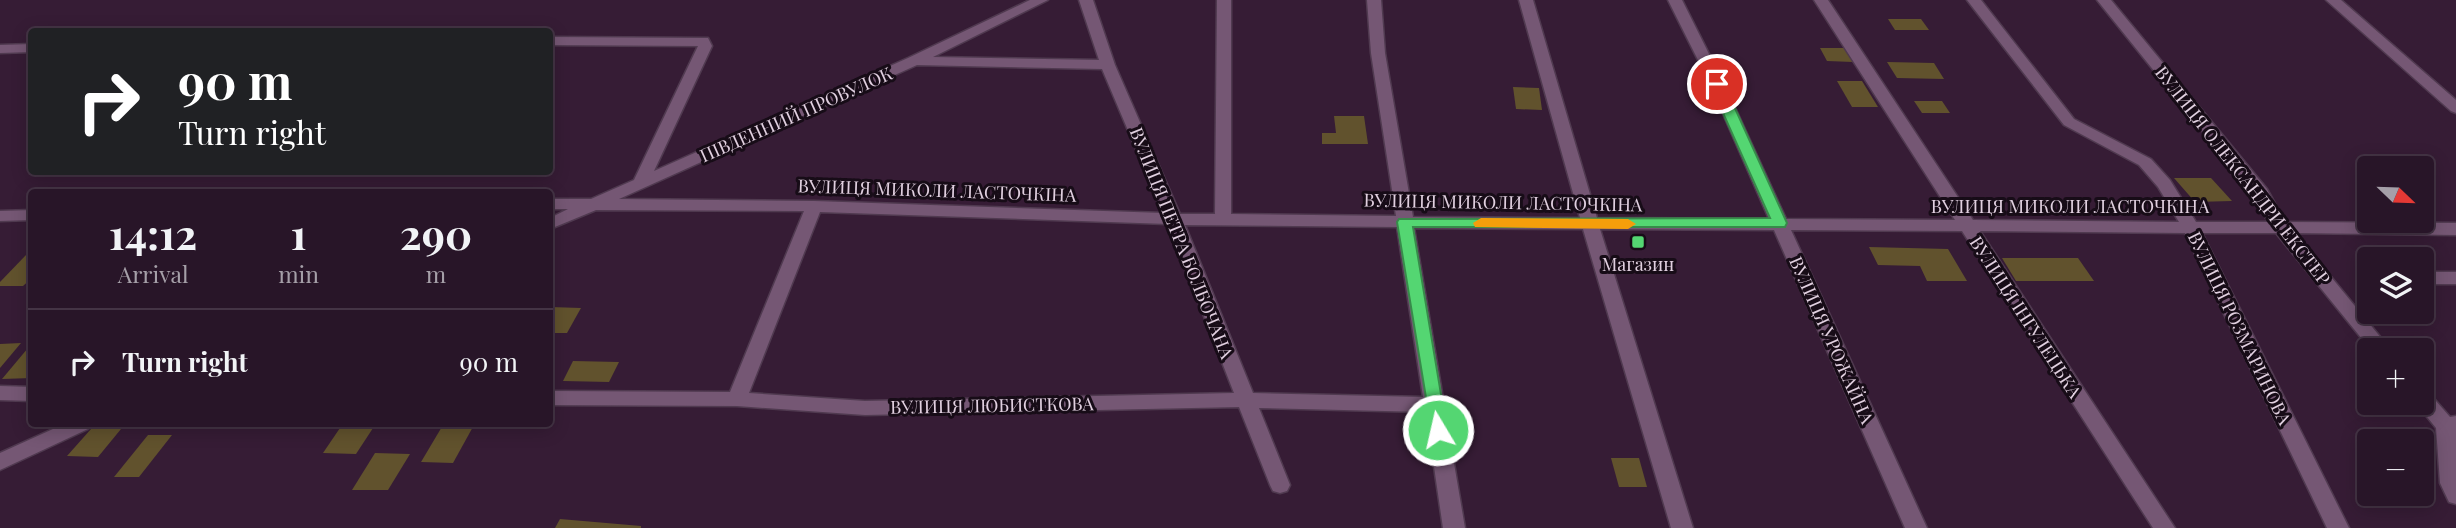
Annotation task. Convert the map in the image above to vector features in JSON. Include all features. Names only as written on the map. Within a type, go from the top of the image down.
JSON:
[{"type":"street","name":"ПІВДЕННИЙ ПРОВУЛОК","points":[[553,223],[913,61],[1041,0]]},
{"type":"street","name":"ВУЛИЦЯ ПЕТРА БОЛБОЧАНА","points":[[1086,0],[1108,65],[1174,219],[1280,485]]},
{"type":"street","points":[[1223,219],[1224,0]]},
{"type":"street","points":[[1374,0],[1378,53],[1454,528]]},
{"type":"street","points":[[1526,0],[1572,164],[1682,528]]},
{"type":"street","name":"ВУЛИЦЯ УРОЖАЙНА","points":[[1675,0],[1717,84],[1916,528]]},
{"type":"street","name":"ВУЛИЦЯ ІНГУЛЕЦЬКА","points":[[1821,0],[2164,528]]},
{"type":"street","name":"ВУЛИЦЯ РОЗМАРИНОВА","points":[[1974,0],[2069,122],[2145,162],[2164,184],[2192,229],[2338,528]]},
{"type":"street","name":"ВУЛИЦЯ ОЛЕКСАНДРИ ЕКСТЕР","points":[[2104,0],[2261,193],[2278,226],[2372,338]]},
{"type":"street","points":[[2333,0],[2456,107]]},
{"type":"street","points":[[553,41],[703,41],[705,46],[641,182]]},
{"type":"street","points":[[0,49],[28,48]]},
{"type":"street","points":[[913,61],[1108,65]]},
{"type":"street","name":"ВУЛИЦЯ МИКОЛИ ЛАСТОЧКІНА","points":[[553,204],[601,202],[814,206],[1174,219],[1592,225],[1780,223],[2192,229],[2278,226],[2456,229]]},
{"type":"street","points":[[737,399],[814,206]]},
{"type":"street","points":[[0,216],[28,215]]},
{"type":"street","points":[[2434,278],[2456,278]]},
{"type":"street","points":[[0,393],[28,394]]},
{"type":"street","name":"ВУЛИЦЯ ЛЮБИСТКОВА","points":[[553,398],[737,399],[865,408],[1245,400],[1434,405]]},
{"type":"street","points":[[2434,409],[2451,424],[2450,483],[2456,496]]},
{"type":"street","points":[[0,462],[75,427]]},
{"type":"building","points":[[1888,19],[1921,19],[1929,30],[1895,30]]},
{"type":"building","points":[[1820,48],[1845,48],[1853,62],[1827,61]]},
{"type":"building","points":[[1887,62],[1934,63],[1944,79],[1897,78]]},
{"type":"building","points":[[1837,81],[1862,81],[1878,107],[1852,107]]},
{"type":"building","points":[[1513,87],[1539,88],[1542,110],[1516,109]]},
{"type":"building","points":[[1914,101],[1942,101],[1950,113],[1922,113]]},
{"type":"building","points":[[1334,116],[1364,116],[1368,144],[1322,144],[1322,133],[1336,133]]},
{"type":"building","points":[[2174,178],[2211,178],[2232,201],[2195,202]]},
{"type":"building","points":[[1869,247],[1948,249],[1967,281],[1927,281],[1920,266],[1878,265]]},
{"type":"building","points":[[28,255],[28,282],[23,286],[0,286],[0,282]]},
{"type":"building","points":[[2002,258],[2078,258],[2094,281],[2016,281]]},
{"type":"building","points":[[553,307],[581,308],[567,333],[553,333]]},
{"type":"building","points":[[21,343],[0,368],[0,344]]},
{"type":"building","points":[[28,348],[28,378],[2,379]]},
{"type":"building","points":[[573,361],[619,362],[609,382],[563,381]]},
{"type":"building","points":[[341,427],[374,427],[356,454],[323,453]]},
{"type":"building","points":[[442,427],[473,427],[453,463],[421,462]]},
{"type":"building","points":[[91,429],[121,429],[98,457],[67,456]]},
{"type":"building","points":[[148,435],[172,435],[139,477],[114,477]]},
{"type":"building","points":[[375,453],[410,454],[388,490],[352,490]]},
{"type":"building","points":[[1611,458],[1639,458],[1647,487],[1619,487]]},
{"type":"building","points":[[560,519],[641,526],[641,528],[555,528]]},
{"type":"slow traffic","points":[[1481,223],[1628,224]]},
{"type":"place","name":"Магазин","points":[[1638,242]]},
{"type":"route","points":[[1438,430],[1405,222],[1592,225],[1780,223],[1717,84]]}]
